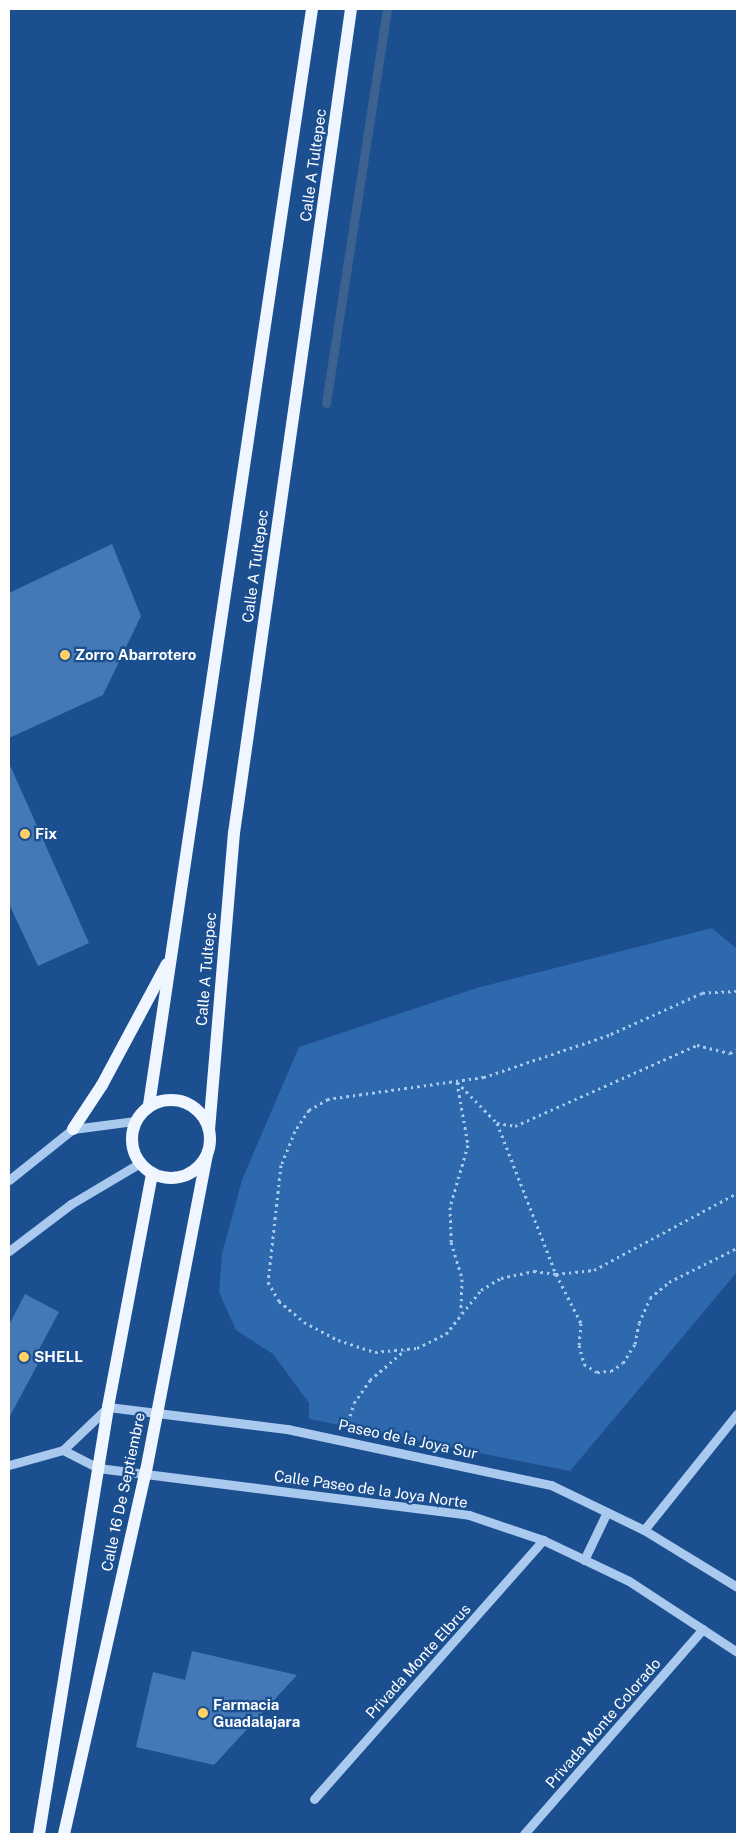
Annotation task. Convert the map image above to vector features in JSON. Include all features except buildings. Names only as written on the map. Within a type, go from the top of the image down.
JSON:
[{"type":"main road","name":"Calle A Tultepec","points":[[149,1105],[312,9]]},
{"type":"main road","name":"Calle A Tultepec","points":[[209,1130],[234,833],[351,9]]},
{"type":"main road","points":[[73,1129],[102,1085],[172,956]]},
{"type":"main road","points":[[167,1099],[186,1102],[197,1108],[209,1130],[206,1155],[189,1174],[177,1178],[152,1174],[140,1163],[131,1143],[135,1121],[149,1105],[167,1099]]},
{"type":"main road","name":"Calle 16 De Septiembre","points":[[64,1834],[146,1471],[206,1155]]},
{"type":"main road","name":"Calle 16 De Septiembre","points":[[39,1834],[108,1407],[152,1174]]},
{"type":"street","points":[[9,1180],[73,1129],[135,1121]]},
{"type":"street","points":[[9,1251],[71,1204],[140,1163]]},
{"type":"street","points":[[9,1465],[63,1450],[108,1407]]},
{"type":"street","name":"Paseo de la Joya Sur","points":[[108,1407],[157,1411],[343,1438],[551,1485],[644,1530],[737,1588]]},
{"type":"street","points":[[644,1530],[737,1414]]},
{"type":"street","name":"Calle Paseo de la Joya Norte","points":[[63,1450],[98,1468],[146,1471],[469,1515],[543,1540],[629,1581],[737,1652]]},
{"type":"street","points":[[584,1560],[607,1512]]},
{"type":"street","name":"Privada Monte Elbrus","points":[[314,1799],[543,1540]]},
{"type":"street","name":"Privada Monte Colorado","points":[[524,1834],[703,1629]]},
{"type":"path","points":[[737,991],[702,993],[609,1035],[484,1077],[328,1099],[309,1110],[294,1131],[281,1165],[268,1282],[279,1301],[304,1322],[338,1340],[375,1352],[417,1348],[446,1334],[461,1312],[481,1290],[501,1278],[534,1271],[556,1274],[594,1270],[737,1193]]},
{"type":"path","points":[[496,1123],[515,1126],[697,1045],[730,1053],[737,1050]]},
{"type":"path","points":[[457,1081],[496,1123],[556,1274],[580,1323],[579,1345],[584,1364],[598,1372],[611,1371],[624,1363],[635,1344],[639,1323],[650,1298],[669,1282],[737,1248]]},
{"type":"path","points":[[457,1081],[468,1145],[450,1207],[451,1242],[462,1280],[461,1312]]},
{"type":"path","points":[[343,1438],[354,1403],[370,1380],[406,1349]]},
{"type":"shaded area","points":[[712,928],[737,949],[737,1272],[570,1471],[309,1419],[309,1403],[273,1354],[236,1330],[219,1292],[222,1254],[242,1180],[299,1047],[477,988]]},
{"type":"waterway","points":[[326,403],[387,9]]},
{"type":"place","name":"Zorro Abarrotero","points":[[65,655]]},
{"type":"place","name":"Fix","points":[[25,834]]},
{"type":"place","name":"SHELL","points":[[24,1357]]},
{"type":"place","name":"Farmacia Guadalajara","points":[[203,1713]]}]
